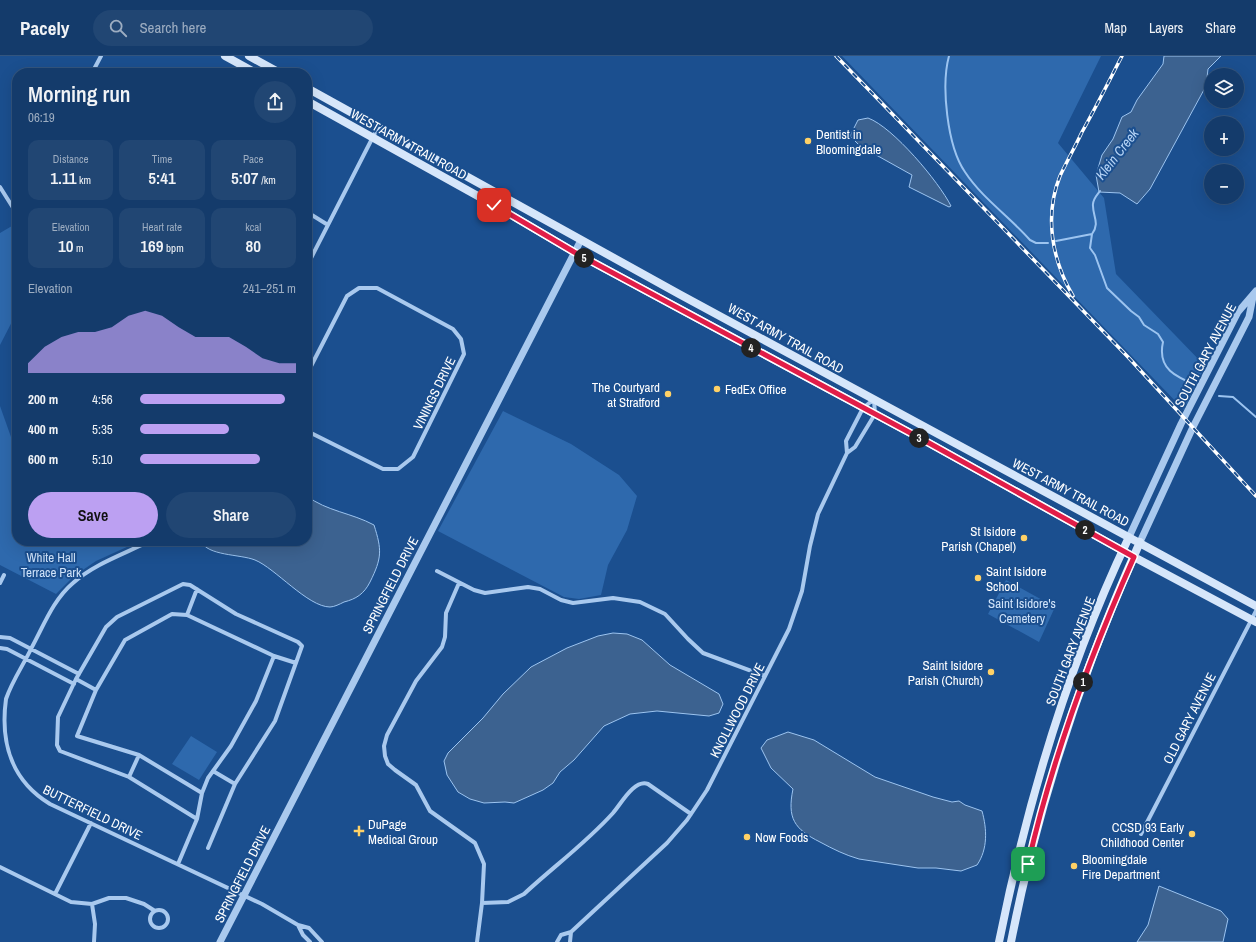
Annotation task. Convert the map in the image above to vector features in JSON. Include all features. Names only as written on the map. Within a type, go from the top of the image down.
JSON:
[{"type":"main road","points":[[225,56],[247,68]]},
{"type":"main road","points":[[244,66],[250,56],[271,68]]},
{"type":"main road","name":"WEST ARMY TRAIL ROAD","points":[[312,91],[580,240],[1256,606]]},
{"type":"main road","name":"WEST ARMY TRAIL ROAD","points":[[312,104],[574,252],[1254,621]]},
{"type":"main road","name":"SOUTH GARY AVENUE","points":[[999,942],[1021,844],[1039,776],[1061,706],[1129,537]]},
{"type":"main road","name":"SOUTH GARY AVENUE","points":[[1011,942],[1032,847],[1055,764],[1098,641],[1140,542]]},
{"type":"main road","points":[[1021,844],[1032,847]]},
{"type":"street","points":[[94,68],[100,56]]},
{"type":"street","points":[[312,256],[378,127]]},
{"type":"street","points":[[0,187],[12,204]]},
{"type":"street","points":[[312,215],[328,225]]},
{"type":"street","name":"SPRINGFIELD DRIVE","points":[[220,942],[580,240]]},
{"type":"street","name":"VININGS DRIVE","points":[[312,364],[347,296],[359,288],[377,288],[453,329],[461,339],[464,354],[413,457],[398,469],[383,469],[312,434]]},
{"type":"street","name":"SOUTH GARY AVENUE","points":[[1129,537],[1181,424],[1238,312],[1255,296]]},
{"type":"street","name":"SOUTH GARY AVENUE","points":[[1140,542],[1193,427],[1249,317],[1255,296]]},
{"type":"street","points":[[874,400],[875,414]]},
{"type":"street","name":"KNOLLWOOD DRIVE","points":[[847,453],[846,441],[863,408],[874,400]]},
{"type":"street","name":"KNOLLWOOD DRIVE","points":[[557,942],[561,935],[571,932],[658,853],[691,814],[715,775],[793,621],[802,591],[810,546],[818,514],[847,453],[855,447],[875,414]]},
{"type":"street","name":"BUTTERFIELD DRIVE","points":[[139,546],[101,564],[74,582],[56,602],[11,688],[4,708],[2,728],[6,758],[22,783],[36,795],[91,823],[262,904],[298,925],[309,928],[322,942]]},
{"type":"street","points":[[437,571],[459,583],[485,593],[517,588],[540,589],[561,600],[573,603],[613,598],[640,602],[665,614],[703,653],[766,676]]},
{"type":"street","points":[[0,583],[4,575]]},
{"type":"street","points":[[459,583],[446,613],[445,637],[442,647],[416,681],[387,735],[384,751],[388,764],[416,785],[430,811],[475,843],[484,864],[482,903],[476,942]]},
{"type":"street","points":[[197,819],[129,777],[60,751],[57,745],[58,717],[76,679],[106,627],[117,617],[183,584],[190,585],[236,614],[298,642],[302,646],[275,721],[235,784],[208,848]]},
{"type":"street","points":[[187,615],[197,589]]},
{"type":"street","name":"OLD GARY AVENUE","points":[[1141,834],[1254,621],[1256,611]]},
{"type":"street","points":[[202,793],[139,755],[77,736],[96,690],[125,640],[172,614],[187,615],[274,656],[296,663]]},
{"type":"street","points":[[0,637],[10,638],[79,674]]},
{"type":"street","points":[[0,648],[7,649],[74,684]]},
{"type":"street","points":[[178,864],[197,819],[202,793],[208,778],[231,746],[256,701],[274,656]]},
{"type":"street","points":[[76,679],[96,690]]},
{"type":"street","points":[[129,777],[139,755]]},
{"type":"street","points":[[213,771],[235,784]]},
{"type":"street","points":[[482,903],[508,902],[524,894],[612,814],[633,789],[640,784],[648,784],[691,814]]},
{"type":"street","points":[[55,894],[91,823]]},
{"type":"street","points":[[0,867],[71,902],[92,904],[109,898],[126,898],[144,904],[155,911],[161,910],[166,914],[167,922],[163,927],[158,928],[151,923],[150,918],[155,911]]},
{"type":"street","points":[[92,904],[95,924],[94,942]]},
{"type":"street","points":[[298,925],[303,935],[310,942]]},
{"type":"street","points":[[570,942],[571,932]]},
{"type":"green space","points":[[842,56],[1101,56],[1058,143],[1104,198],[1116,274],[1205,366],[1184,410]]},
{"type":"green space","points":[[12,226],[12,322],[0,345],[0,233]]},
{"type":"green space","name":"White Hall Terrace Park","points":[[0,406],[12,438],[12,546],[129,546],[96,561],[74,576],[56,594],[0,565]]},
{"type":"green space","points":[[503,411],[571,444],[619,475],[637,496],[627,530],[608,565],[601,595],[579,599],[564,597],[438,531]]},
{"type":"green space","name":"Saint Isidore's Cemetery","points":[[1006,580],[1055,607],[1039,642],[988,614]]},
{"type":"green space","points":[[191,736],[217,752],[199,780],[172,764]]},
{"type":"water","points":[[1164,56],[1221,56],[1209,68],[1204,68],[1204,90],[1150,189],[1137,204],[1120,193],[1099,192],[1096,175],[1102,155],[1113,139],[1122,117],[1131,112],[1137,100],[1163,64]]},
{"type":"water","points":[[868,118],[878,123],[902,143],[926,170],[951,206],[949,207],[909,187],[912,175],[860,146],[850,136],[858,120]]},
{"type":"water","points":[[312,500],[331,509],[374,525],[380,554],[377,566],[365,590],[352,599],[330,607],[312,601],[263,564],[255,560],[225,554],[204,546],[312,546]]},
{"type":"water","points":[[613,633],[627,634],[642,640],[670,665],[719,694],[723,704],[719,713],[709,716],[657,711],[630,714],[604,726],[574,760],[560,772],[553,783],[543,790],[514,803],[484,803],[470,799],[458,792],[447,775],[444,761],[448,753],[483,718],[503,694],[531,667],[567,648],[598,636]]},
{"type":"water","points":[[788,732],[814,740],[875,777],[933,797],[952,802],[959,801],[965,805],[982,811],[986,839],[981,859],[977,865],[961,871],[936,868],[918,868],[859,859],[849,856],[811,837],[794,822],[791,808],[793,789],[771,768],[761,748],[767,740]]},
{"type":"water","points":[[1159,886],[1221,911],[1228,919],[1223,942],[1137,942],[1148,925]]},
{"type":"waterway","name":"Klein Creek","points":[[949,56],[946,83],[947,115],[950,132],[959,161],[965,172],[988,199],[1030,240],[1036,243],[1048,243]]},
{"type":"waterway","name":"Klein Creek","points":[[1056,241],[1092,234],[1096,227],[1093,202],[1100,191]]},
{"type":"waterway","points":[[1092,234],[1090,248],[1095,255],[1107,288],[1139,317],[1144,325],[1158,334],[1163,342],[1163,359],[1170,371],[1182,379],[1198,386]]},
{"type":"waterway","points":[[1219,396],[1233,397],[1256,417]]},
{"type":"railway","points":[[836,56],[1128,357],[1256,496]]},
{"type":"railway","points":[[1073,296],[1055,253],[1052,222],[1052,207],[1055,191],[1060,176],[1122,56]]},
{"type":"place","name":"Dentist in Bloomingdale","points":[[808,141]]},
{"type":"place","name":"FedEx Office","points":[[717,389]]},
{"type":"place","name":"The Courtyard at Stratford","points":[[668,394]]},
{"type":"place","name":"St Isidore Parish (Chapel)","points":[[1024,538]]},
{"type":"place","name":"Saint Isidore School","points":[[978,578]]},
{"type":"place","name":"Saint Isidore Parish (Church)","points":[[991,672]]},
{"type":"place","name":"DuPage Medical Group","points":[[359,831]]},
{"type":"place","name":"CCSD 93 Early Childhood Center","points":[[1192,834]]},
{"type":"place","name":"Now Foods","points":[[747,837]]},
{"type":"place","name":"Bloomingdale Fire Department","points":[[1074,866]]},
{"type":"route","points":[[494,205],[574,252],[929,443],[1134,557],[1098,641],[1075,704],[1042,806],[1028,864]]}]
